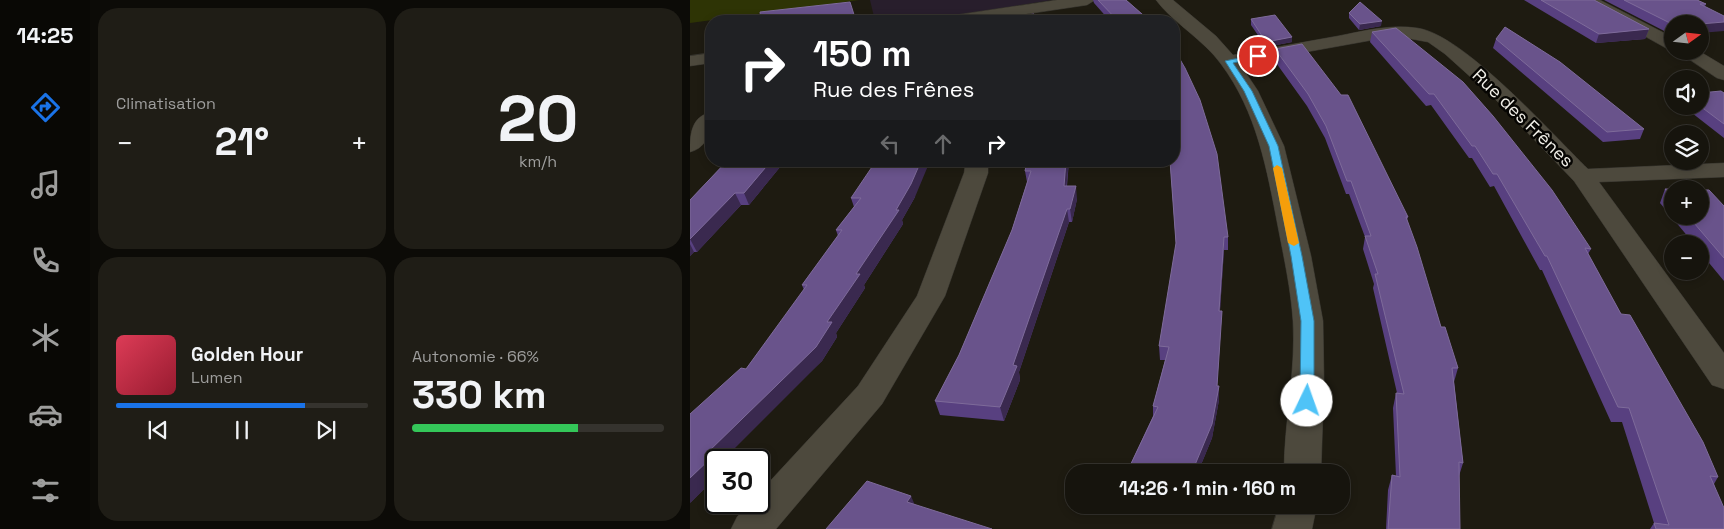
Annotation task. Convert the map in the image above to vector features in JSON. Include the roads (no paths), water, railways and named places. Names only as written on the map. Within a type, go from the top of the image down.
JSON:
[{"type":"street","points":[[993,15],[1087,0]]},
{"type":"street","points":[[1164,0],[1210,40],[1228,61],[1248,91],[1273,146],[1297,256],[1308,321],[1308,384],[1303,464]]},
{"type":"street","points":[[1588,0],[1664,40]]},
{"type":"street","name":"Rue des Frênes","points":[[1228,61],[1395,32],[1418,33],[1434,38],[1451,50],[1503,96],[1582,176],[1724,377]]},
{"type":"street","points":[[690,61],[705,59]]},
{"type":"street","points":[[1701,60],[1724,74]]},
{"type":"street","points":[[690,144],[705,125]]},
{"type":"street","points":[[751,529],[870,395],[921,313],[934,288],[976,173],[976,167]]},
{"type":"street","points":[[1582,176],[1724,170]]},
{"type":"street","points":[[1292,529],[1296,514]]}]
